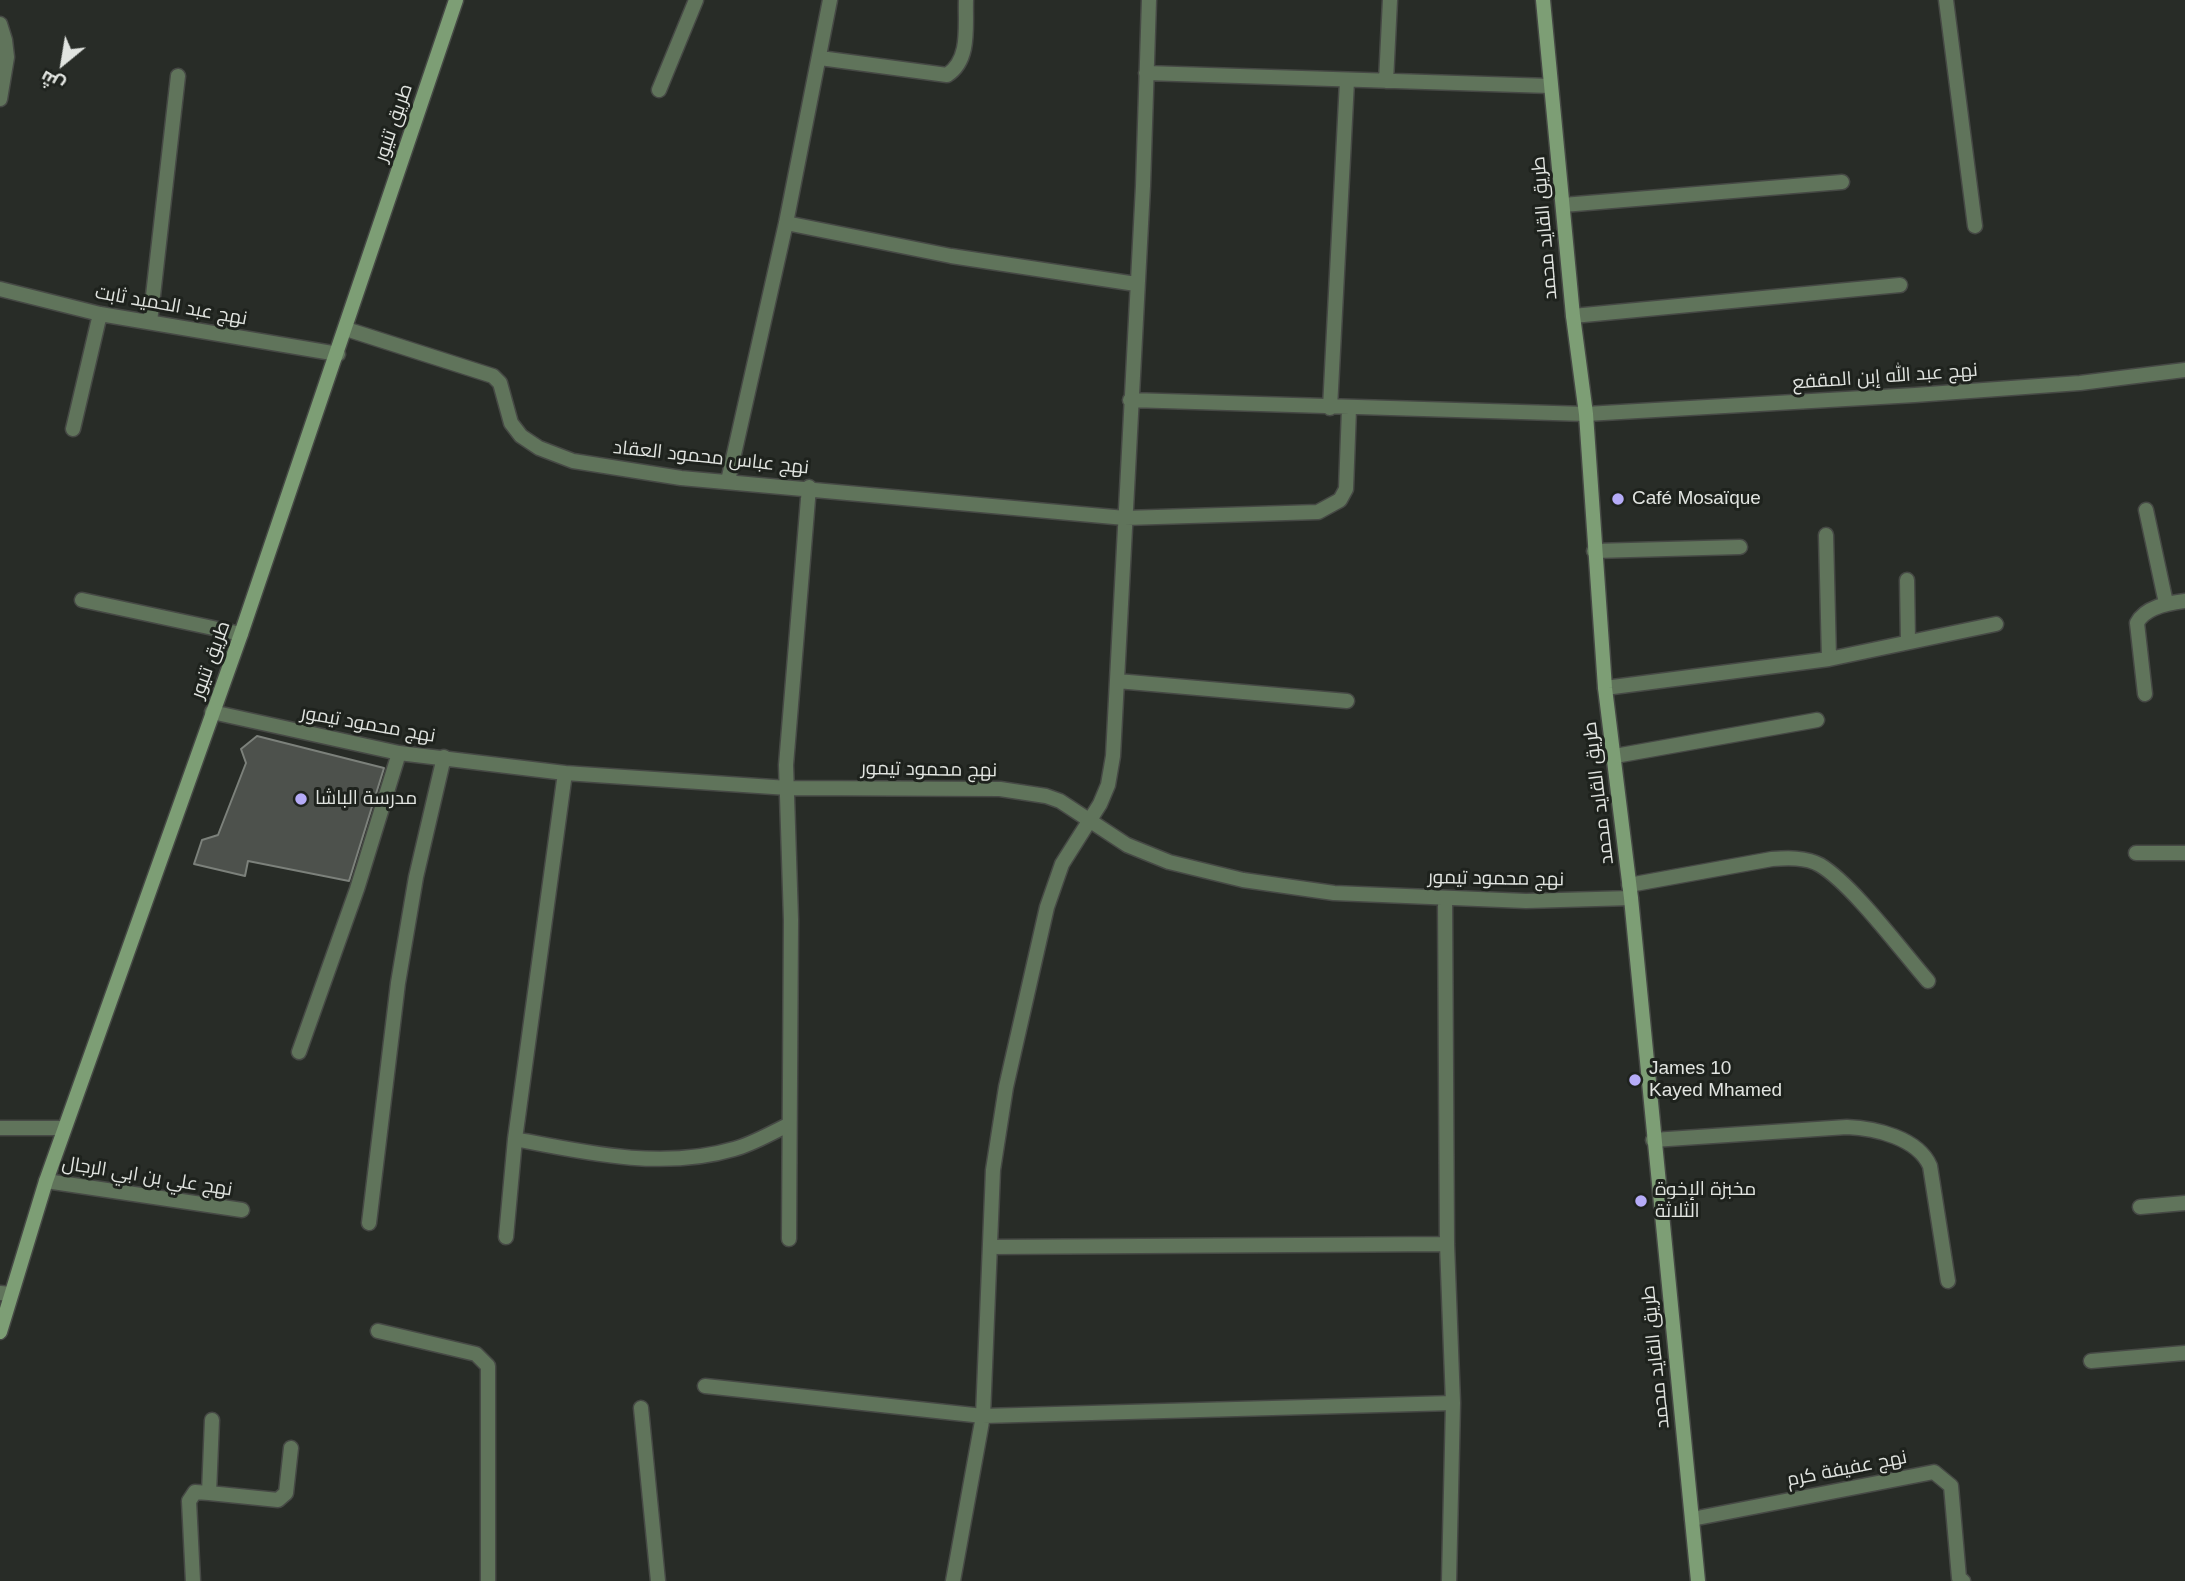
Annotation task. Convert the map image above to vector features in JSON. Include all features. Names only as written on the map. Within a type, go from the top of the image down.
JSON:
[{"type":"main road","name":"طريق تنيور","points":[[0,1332],[5,1294],[241,634],[456,0]]},
{"type":"main road","name":"طريق القايد محمد","points":[[1543,0],[1573,316],[1586,414],[1605,688],[1630,891],[1698,1581]]},
{"type":"street","points":[[659,90],[696,0]]},
{"type":"street","points":[[728,481],[786,223],[830,0]]},
{"type":"street","points":[[820,58],[947,75],[960,63],[963,53],[966,0]]},
{"type":"street","points":[[953,1581],[984,1416],[993,1170],[1006,1087],[1047,907],[1062,864],[1108,785],[1118,681],[1130,400],[1143,186],[1149,0]]},
{"type":"street","points":[[1387,81],[1390,0]]},
{"type":"street","points":[[1946,0],[1975,226]]},
{"type":"street","points":[[0,24],[7,57],[0,100]]},
{"type":"street","points":[[1146,73],[1243,74],[1347,81],[1550,86]]},
{"type":"street","points":[[150,323],[178,76]]},
{"type":"street","points":[[1330,408],[1347,81]]},
{"type":"street","points":[[1563,205],[1842,182]]},
{"type":"street","points":[[786,223],[951,256],[1136,284]]},
{"type":"street","points":[[1573,316],[1900,285]]},
{"type":"street","name":"نهج عبد الحميد ثابت","points":[[0,289],[100,314],[338,354]]},
{"type":"street","points":[[73,429],[100,314]]},
{"type":"street","name":"نهج عباس محمود العقاد","points":[[346,329],[493,376],[500,383],[511,423],[521,436],[539,448],[573,461],[728,481],[1125,518],[1298,514],[1331,507],[1340,500],[1346,489],[1349,409]]},
{"type":"street","name":"نهج عبد الله إبن المقفع","points":[[1130,400],[1349,409],[1473,408],[1586,414],[2080,383],[2185,370]]},
{"type":"street","points":[[789,1239],[791,920],[787,735],[809,487]]},
{"type":"street","points":[[2146,510],[2166,603]]},
{"type":"street","points":[[1826,535],[1829,659]]},
{"type":"street","points":[[1594,551],[1740,547]]},
{"type":"street","points":[[1907,580],[1908,641]]},
{"type":"street","points":[[82,600],[241,634]]},
{"type":"street","points":[[2145,694],[2137,623],[2142,614],[2166,603],[2185,601]]},
{"type":"street","points":[[1605,688],[1829,659],[1997,624]]},
{"type":"street","points":[[1118,681],[1347,701]]},
{"type":"street","name":"نهج محمود تيمور","points":[[212,712],[400,753],[565,773],[788,788],[1000,789],[1054,798],[1127,845],[1169,862],[1243,880],[1334,893],[1445,899],[1630,891],[1772,859],[1792,858],[1819,864],[1842,883],[1928,981]]},
{"type":"street","points":[[1615,756],[1816,720]]},
{"type":"street","points":[[299,1052],[357,888],[400,753]]},
{"type":"street","points":[[369,1223],[398,983],[416,877],[444,757]]},
{"type":"street","points":[[506,1237],[515,1139],[565,773]]},
{"type":"street","points":[[2136,853],[2185,853]]},
{"type":"street","points":[[1445,899],[1447,1244],[1453,1403],[1449,1581]]},
{"type":"street","points":[[515,1139],[574,1151],[667,1161],[737,1149],[788,1125]]},
{"type":"street","points":[[0,1128],[64,1128]]},
{"type":"street","points":[[1653,1140],[1847,1128],[1873,1130],[1898,1139],[1927,1157],[1948,1281]]},
{"type":"street","name":"نهج علي بن ابي الرجال","points":[[46,1181],[242,1210]]},
{"type":"street","points":[[2140,1207],[2185,1203]]},
{"type":"street","points":[[990,1247],[1447,1244]]},
{"type":"street","points":[[378,1331],[475,1354],[488,1366],[488,1581]]},
{"type":"street","points":[[2091,1361],[2185,1353]]},
{"type":"street","points":[[705,1386],[984,1416],[1453,1403]]},
{"type":"street","points":[[641,1408],[658,1581]]},
{"type":"street","points":[[208,1493],[212,1420]]},
{"type":"street","points":[[193,1581],[189,1501],[195,1492],[278,1500],[286,1493],[291,1448]]},
{"type":"street","name":"نهج عفيفة كرم","points":[[1692,1519],[1934,1472],[1951,1486],[1959,1578],[1963,1581]]},
{"type":"building","points":[[257,736],[384,768],[349,881],[248,861],[245,876],[194,864],[202,840],[218,835],[246,763],[241,749]]},
{"type":"place","name":"Café Mosaïque","points":[[1618,499]]},
{"type":"place","name":"مدرسة الباشا","points":[[301,799]]},
{"type":"place","name":"James 10 Kayed Mhamed","points":[[1635,1080]]},
{"type":"place","name":"مخبزة الإخوة الثلاثة","points":[[1641,1201]]}]
